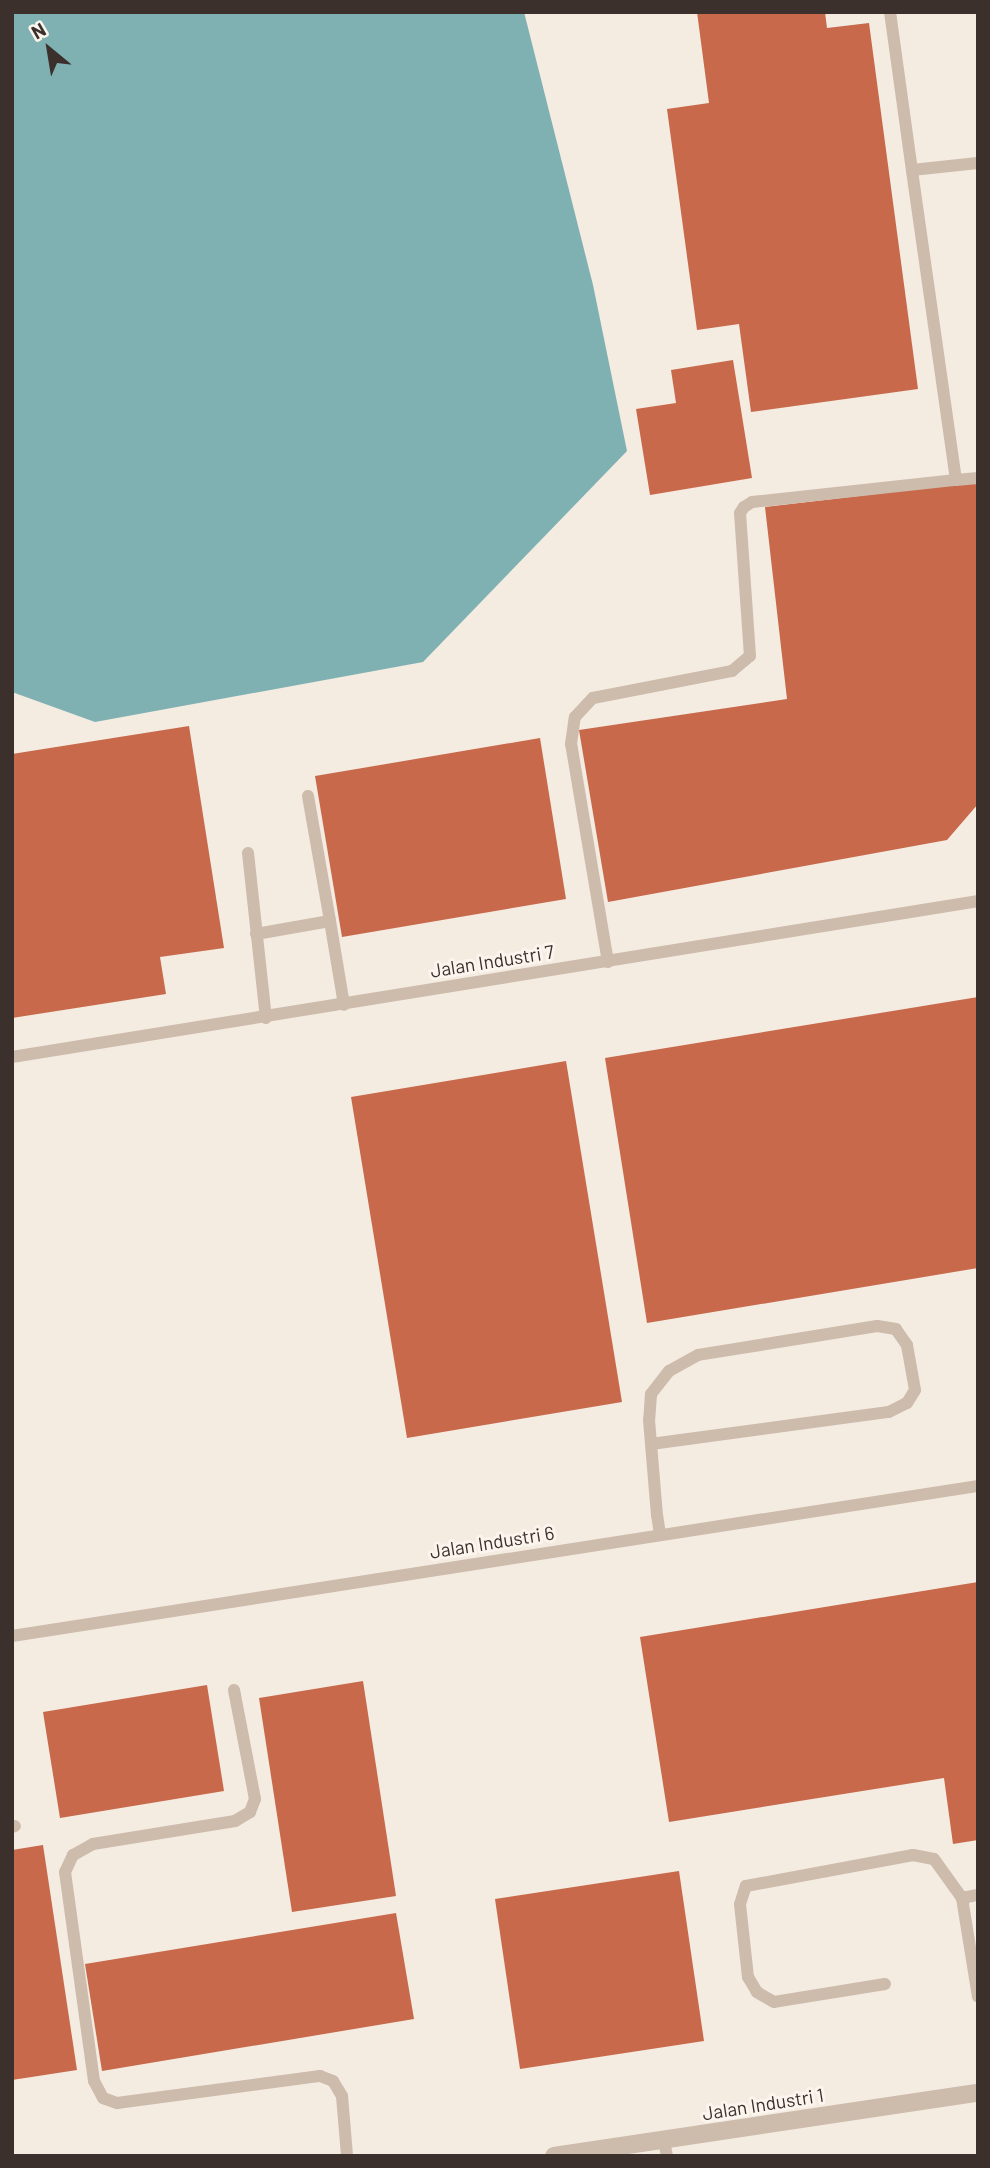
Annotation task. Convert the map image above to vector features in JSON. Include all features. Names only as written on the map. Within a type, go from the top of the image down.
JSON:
[{"type":"street","name":"Jalan Industri 1","points":[[554,2156],[665,2148],[978,2093]]},
{"type":"lane","points":[[890,12],[956,480]]},
{"type":"lane","points":[[912,170],[978,163]]},
{"type":"lane","points":[[608,961],[571,744],[575,717],[593,698],[732,671],[750,656],[740,513],[744,506],[752,502],[978,478]]},
{"type":"lane","points":[[309,796],[344,1005]]},
{"type":"lane","points":[[248,853],[266,1018]]},
{"type":"lane","name":"Jalan Industri 7","points":[[12,1057],[978,901]]},
{"type":"lane","points":[[256,934],[330,921]]},
{"type":"lane","points":[[651,1444],[889,1412],[907,1403],[915,1390],[907,1346],[896,1329],[877,1326],[698,1355],[668,1371],[651,1394],[651,1444],[660,1535]]},
{"type":"lane","name":"Jalan Industri 6","points":[[12,1636],[978,1486]]},
{"type":"lane","points":[[234,1690],[256,1799],[250,1812],[235,1821],[93,1844],[74,1855],[65,1872],[94,2081],[103,2098],[117,2103],[320,2076],[332,2081],[342,2096],[347,2156]]},
{"type":"lane","points":[[885,1983],[774,2002],[757,1992],[748,1977],[741,1916],[746,1886],[913,1855],[934,1859],[962,1898],[978,1997]]},
{"type":"lane","points":[[962,1898],[978,1895]]},
{"type":"water","points":[[12,12],[524,12],[593,285],[627,451],[423,662],[95,722],[12,692]]},
{"type":"building","points":[[697,12],[825,12],[827,28],[869,23],[918,389],[751,412],[739,324],[697,330],[667,109],[709,103]]},
{"type":"building","points":[[733,360],[752,478],[650,495],[636,409],[676,403],[671,370]]},
{"type":"building","points":[[978,482],[978,804],[947,840],[608,902],[579,730],[787,699],[765,507]]},
{"type":"building","points":[[189,726],[224,948],[160,957],[166,994],[12,1018],[12,754]]},
{"type":"building","points":[[540,738],[566,899],[342,937],[315,776]]},
{"type":"building","points":[[978,997],[978,1268],[647,1323],[605,1058]]},
{"type":"building","points":[[566,1061],[622,1402],[407,1438],[351,1097]]},
{"type":"building","points":[[978,1582],[978,1840],[953,1844],[944,1778],[669,1822],[640,1637]]},
{"type":"building","points":[[363,1681],[396,1896],[292,1912],[259,1698]]},
{"type":"building","points":[[207,1685],[224,1791],[60,1818],[43,1712]]},
{"type":"building","points":[[43,1845],[77,2070],[12,2080],[12,1850]]},
{"type":"building","points":[[679,1871],[704,2041],[520,2069],[495,1899]]},
{"type":"building","points":[[396,1913],[414,2019],[102,2071],[85,1964]]}]
